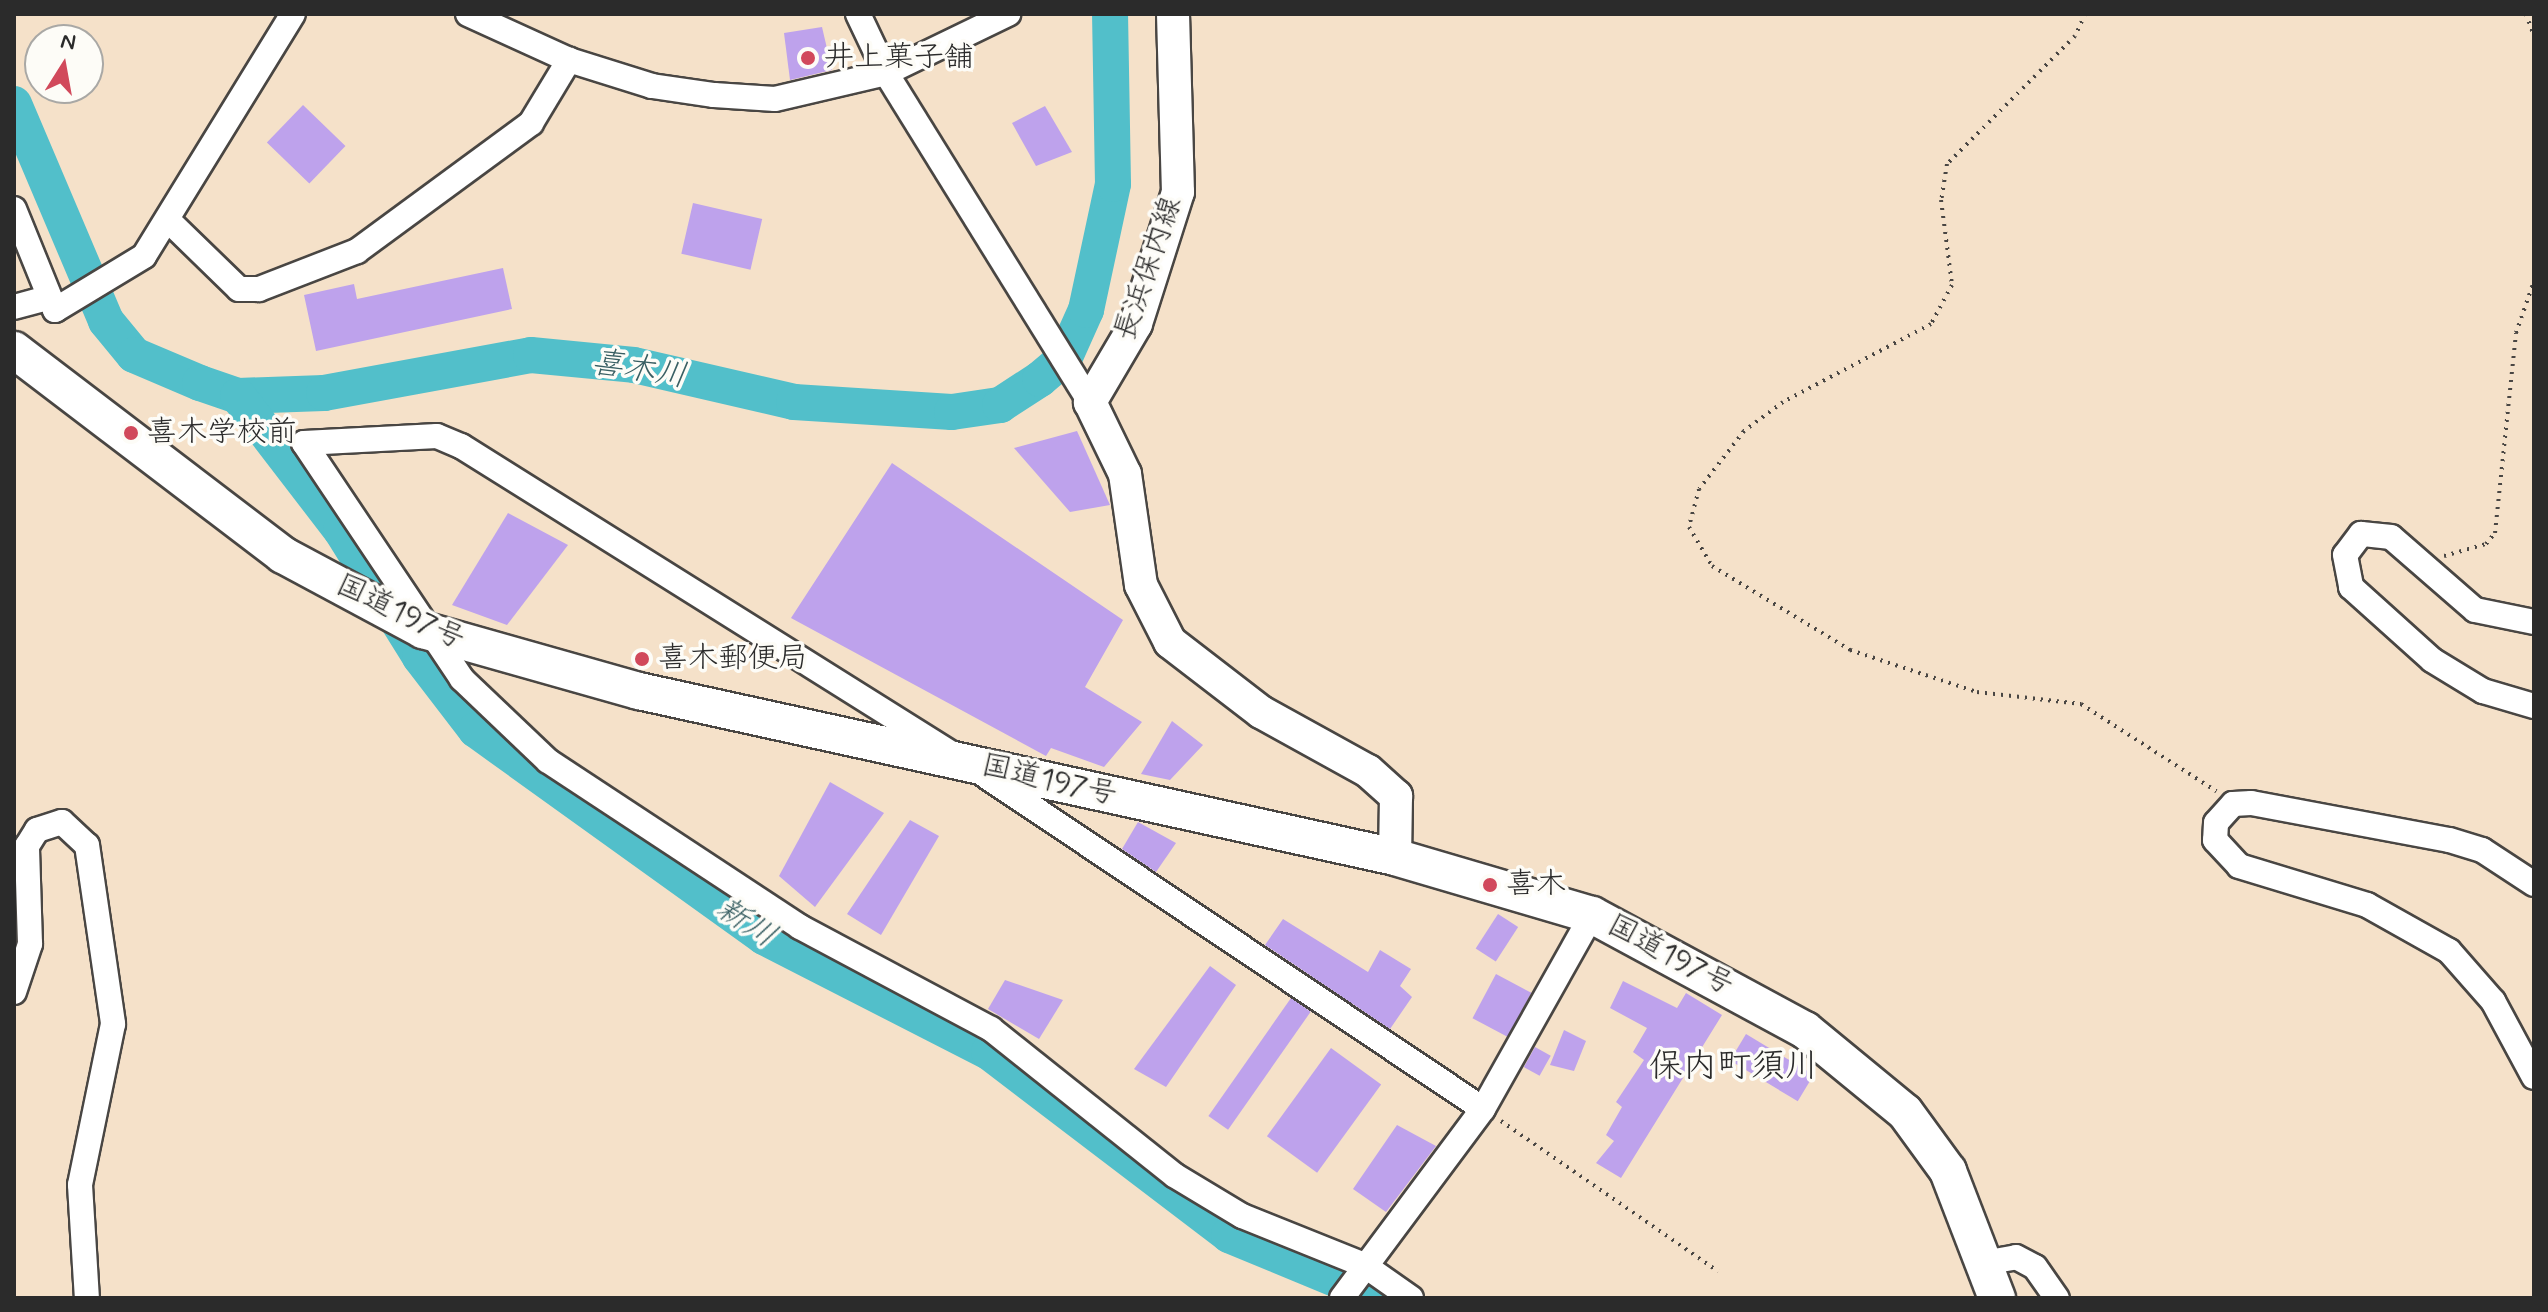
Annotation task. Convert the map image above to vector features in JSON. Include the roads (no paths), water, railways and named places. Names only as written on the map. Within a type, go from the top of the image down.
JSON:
[{"type":"highway","name":"国道197号","points":[[14,350],[283,555],[377,609],[428,632],[639,691],[1395,857],[1592,915],[1694,966],[1855,1066],[1905,1112],[1948,1171],[1989,1262],[1997,1298]]},
{"type":"main road","name":"長浜保内線","points":[[1087,396],[1136,324],[1178,192],[1173,14]]},
{"type":"main road","points":[[1087,396],[1125,474],[1141,585],[1170,642],[1261,712],[1368,771],[1396,796],[1395,857]]},
{"type":"street","points":[[14,307],[56,302],[121,271],[170,222],[293,14]]},
{"type":"street","points":[[468,14],[569,60],[652,86],[775,99],[886,73],[1008,14]]},
{"type":"street","points":[[858,14],[886,73],[1053,330],[1087,396]]},
{"type":"street","points":[[170,222],[239,289],[259,289],[357,251],[531,123],[569,60]]},
{"type":"street","points":[[14,209],[56,302]]},
{"type":"street","points":[[1411,1298],[1364,1265],[1242,1216],[1174,1175],[991,1029],[800,927],[548,761],[462,679],[304,443],[437,436],[461,446],[965,762],[1483,1109]]},
{"type":"street","points":[[2534,622],[2475,610],[2391,537],[2361,534],[2345,555],[2345,571],[2366,604],[2432,660],[2483,691],[2534,706]]},
{"type":"street","points":[[2534,884],[2467,844],[2233,804],[2216,823],[2224,855],[2259,875],[2367,905],[2449,951],[2493,1001],[2534,1077]]},
{"type":"street","points":[[14,992],[30,944],[27,846],[37,830],[62,822],[75,826],[87,845],[113,1024],[80,1185],[87,1298]]},
{"type":"street","points":[[1342,1298],[1483,1109],[1592,915]]},
{"type":"street","points":[[1989,1262],[2016,1257],[2035,1267],[2057,1298]]},
{"type":"waterway","name":"喜木川","points":[[14,104],[106,321],[134,355],[238,396],[324,393],[531,355],[634,365],[794,402],[952,412],[1000,405],[1040,379],[1064,359],[1086,310],[1113,184],[1110,14]]},
{"type":"waterway","name":"新川","points":[[238,396],[341,530],[420,657],[476,730],[764,937],[989,1052],[1229,1235],[1381,1298]]},
{"type":"place","name":"井上菓子舗","points":[[808,58]]},
{"type":"place","name":"喜木学校前","points":[[131,433]]},
{"type":"place","name":"喜木郵便局","points":[[642,659]]},
{"type":"place","name":"喜木","points":[[1490,885]]},
{"type":"district","name":"保内町須川","points":[[1734,1067]]}]
